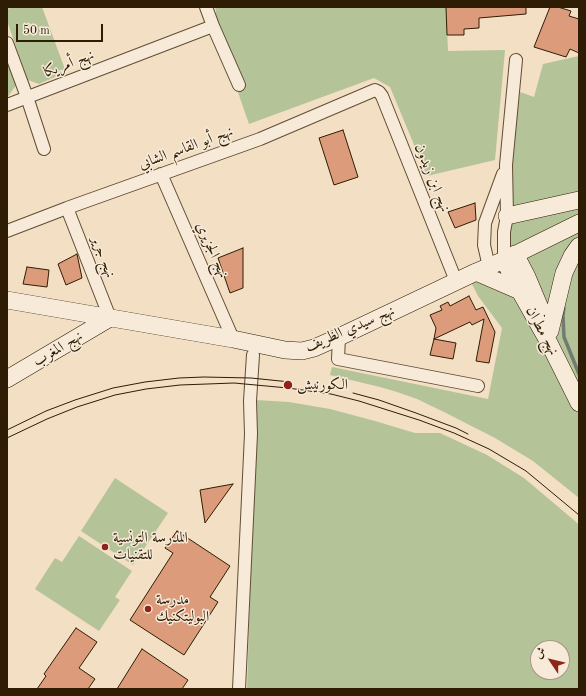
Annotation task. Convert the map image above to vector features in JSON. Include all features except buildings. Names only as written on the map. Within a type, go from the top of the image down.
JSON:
[{"type":"street","points":[[206,7],[240,85]]},
{"type":"street","name":"نهج أمريكا","points":[[7,105],[214,26]]},
{"type":"street","points":[[7,43],[44,149]]},
{"type":"street","points":[[510,257],[504,232],[507,216],[506,165],[516,60]]},
{"type":"street","name":"نهج أبو القاسم الشابي","points":[[7,231],[260,138],[375,90]]},
{"type":"street","name":"نهج ابن زيدون","points":[[375,90],[382,96],[456,281]]},
{"type":"street","points":[[506,165],[485,223],[482,269],[520,291]]},
{"type":"street","name":"نهج الجزيري","points":[[161,174],[233,339]]},
{"type":"street","points":[[507,216],[579,200]]},
{"type":"street","name":"نهج جرير","points":[[67,208],[110,318]]},
{"type":"street","name":"نهج سيدي الظريف","points":[[7,300],[233,339],[285,350],[302,351],[314,348],[339,337],[579,223]]},
{"type":"street","points":[[550,331],[564,273],[572,256],[579,246]]},
{"type":"street","name":"نهج مطران","points":[[510,257],[520,291],[547,339],[579,403]]},
{"type":"street","name":"نهج مطران","points":[[510,257],[527,277],[550,331],[579,385]]},
{"type":"street","name":"نهج المغرب","points":[[7,379],[110,318]]},
{"type":"street","points":[[339,337],[338,359],[478,386]]},
{"type":"street","points":[[239,689],[251,434],[250,401],[253,354]]},
{"type":"green space","points":[[13,7],[42,7],[66,72],[39,84],[28,80],[7,21],[7,9]]},
{"type":"green space","points":[[215,7],[446,7],[448,51],[505,50],[495,160],[427,176],[390,87],[374,78],[249,124],[214,23],[216,11]]},
{"type":"green space","points":[[579,56],[579,498],[533,461],[495,438],[446,413],[417,399],[397,392],[330,375],[332,367],[488,399],[502,328],[478,296],[470,280],[510,248],[510,164],[520,92],[534,97],[543,64]]},
{"type":"green space","points":[[7,61],[16,85],[7,98]]},
{"type":"green space","points":[[256,400],[289,402],[330,409],[415,433],[440,433],[487,455],[524,478],[575,521],[579,525],[579,689],[247,689]]},
{"type":"green space","points":[[115,478],[168,513],[133,565],[81,531]]},
{"type":"green space","points":[[79,536],[132,571],[115,597],[120,600],[99,631],[35,589],[55,558],[62,562]]},
{"type":"waterway","points":[[564,308],[564,337],[579,374]]},
{"type":"tram line","points":[[7,430],[46,411],[75,400],[113,388],[145,382],[204,377],[251,378],[290,382]]},
{"type":"tram line","points":[[7,438],[77,407],[115,395],[146,389],[180,385],[234,383],[288,388],[331,394],[359,401],[454,433],[489,449],[526,471],[579,515]]},
{"type":"tram line","points":[[353,393],[416,413],[468,434]]},
{"type":"place","name":"الكورنيش","points":[[288,385]]},
{"type":"place","name":"المدرسة التونسية للتقنيات","points":[[105,547]]},
{"type":"place","name":"مدرسة البوليتكنيك","points":[[148,609]]}]
